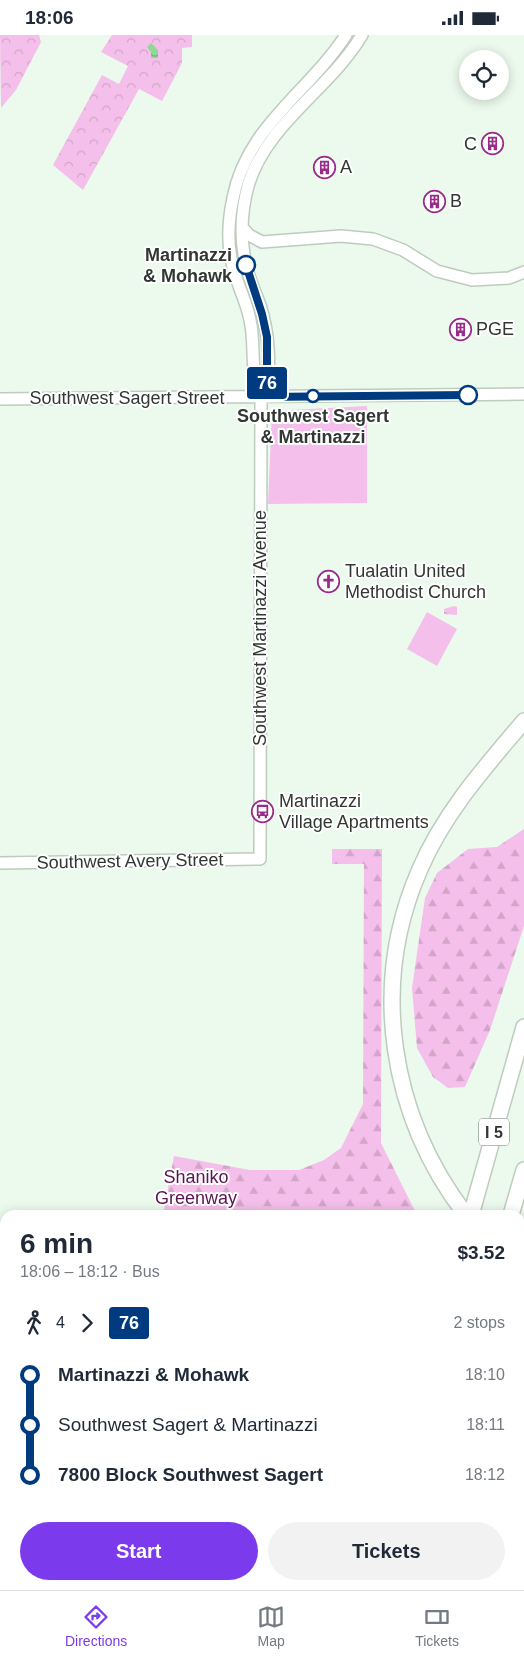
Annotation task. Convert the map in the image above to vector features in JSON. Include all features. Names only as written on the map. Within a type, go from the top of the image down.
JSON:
[{"type":"highway","points":[[463,1210],[429,1159],[403,1095],[397,1070],[391,1020],[393,966],[408,901],[431,846],[464,794],[524,721]]},
{"type":"highway","name":"I 5","points":[[472,1210],[524,1027]]},
{"type":"highway","points":[[512,1210],[524,1170]]},
{"type":"street","name":"Southwest Martinazzi Avenue","points":[[261,397],[255,387],[254,342],[250,319],[231,259],[229,220],[239,172],[255,141],[317,72],[346,35]]},
{"type":"street","name":"Southwest Martinazzi Avenue","points":[[260,859],[261,397],[267,387],[267,337],[262,314],[247,271],[242,227],[248,187],[265,149],[283,126],[341,65],[362,35]]},
{"type":"street","points":[[229,220],[235,229],[238,244],[243,247],[258,247],[262,242]]},
{"type":"street","points":[[242,227],[249,235],[262,242],[357,236],[389,244],[437,271],[453,277],[490,281],[509,278],[524,272]]},
{"type":"street","name":"Southwest Sagert Street","points":[[0,399],[524,394]]},
{"type":"street","name":"Southwest Avery Street","points":[[0,863],[260,859]]},
{"type":"green space","points":[[0,35],[39,35],[41,42],[16,90],[1,108]]},
{"type":"green space","points":[[112,35],[192,35],[192,47],[182,48],[182,63],[162,101],[139,89],[83,190],[53,165],[102,75],[119,84],[128,66],[101,52]]},
{"type":"green space","points":[[367,406],[367,503],[268,504],[272,411]]},
{"type":"green space","points":[[457,607],[457,615],[444,614],[444,609]]},
{"type":"green space","points":[[427,612],[457,629],[437,666],[407,649]]},
{"type":"green space","points":[[524,829],[524,926],[490,1030],[465,1087],[448,1088],[433,1077],[417,1048],[412,988],[425,898],[437,873],[468,849],[497,847]]},
{"type":"green space","name":"Shaniko Greenway","points":[[332,849],[382,849],[381,1143],[414,1210],[164,1210],[174,1156],[250,1170],[299,1170],[324,1160],[341,1148],[363,1104],[364,864],[332,864]]},
{"type":"water","points":[[151,43],[158,50],[158,58],[151,58],[151,52],[147,47]]},
{"type":"bus line","name":"76","points":[[246,265],[258,300],[267,337],[267,387],[261,397],[468,395]]},
{"type":"place","name":"C","points":[[493,144]]},
{"type":"place","name":"A","points":[[324,167]]},
{"type":"place","name":"B","points":[[434,201]]},
{"type":"place","name":"Martinazzi & Mohawk","points":[[246,265]]},
{"type":"place","name":"PGE","points":[[460,329]]},
{"type":"place","name":"Southwest Sagert & Martinazzi","points":[[313,396]]},
{"type":"place","name":"Tualatin United Methodist Church","points":[[329,581]]},
{"type":"place","name":"Martinazzi Village Apartments","points":[[263,811]]}]
